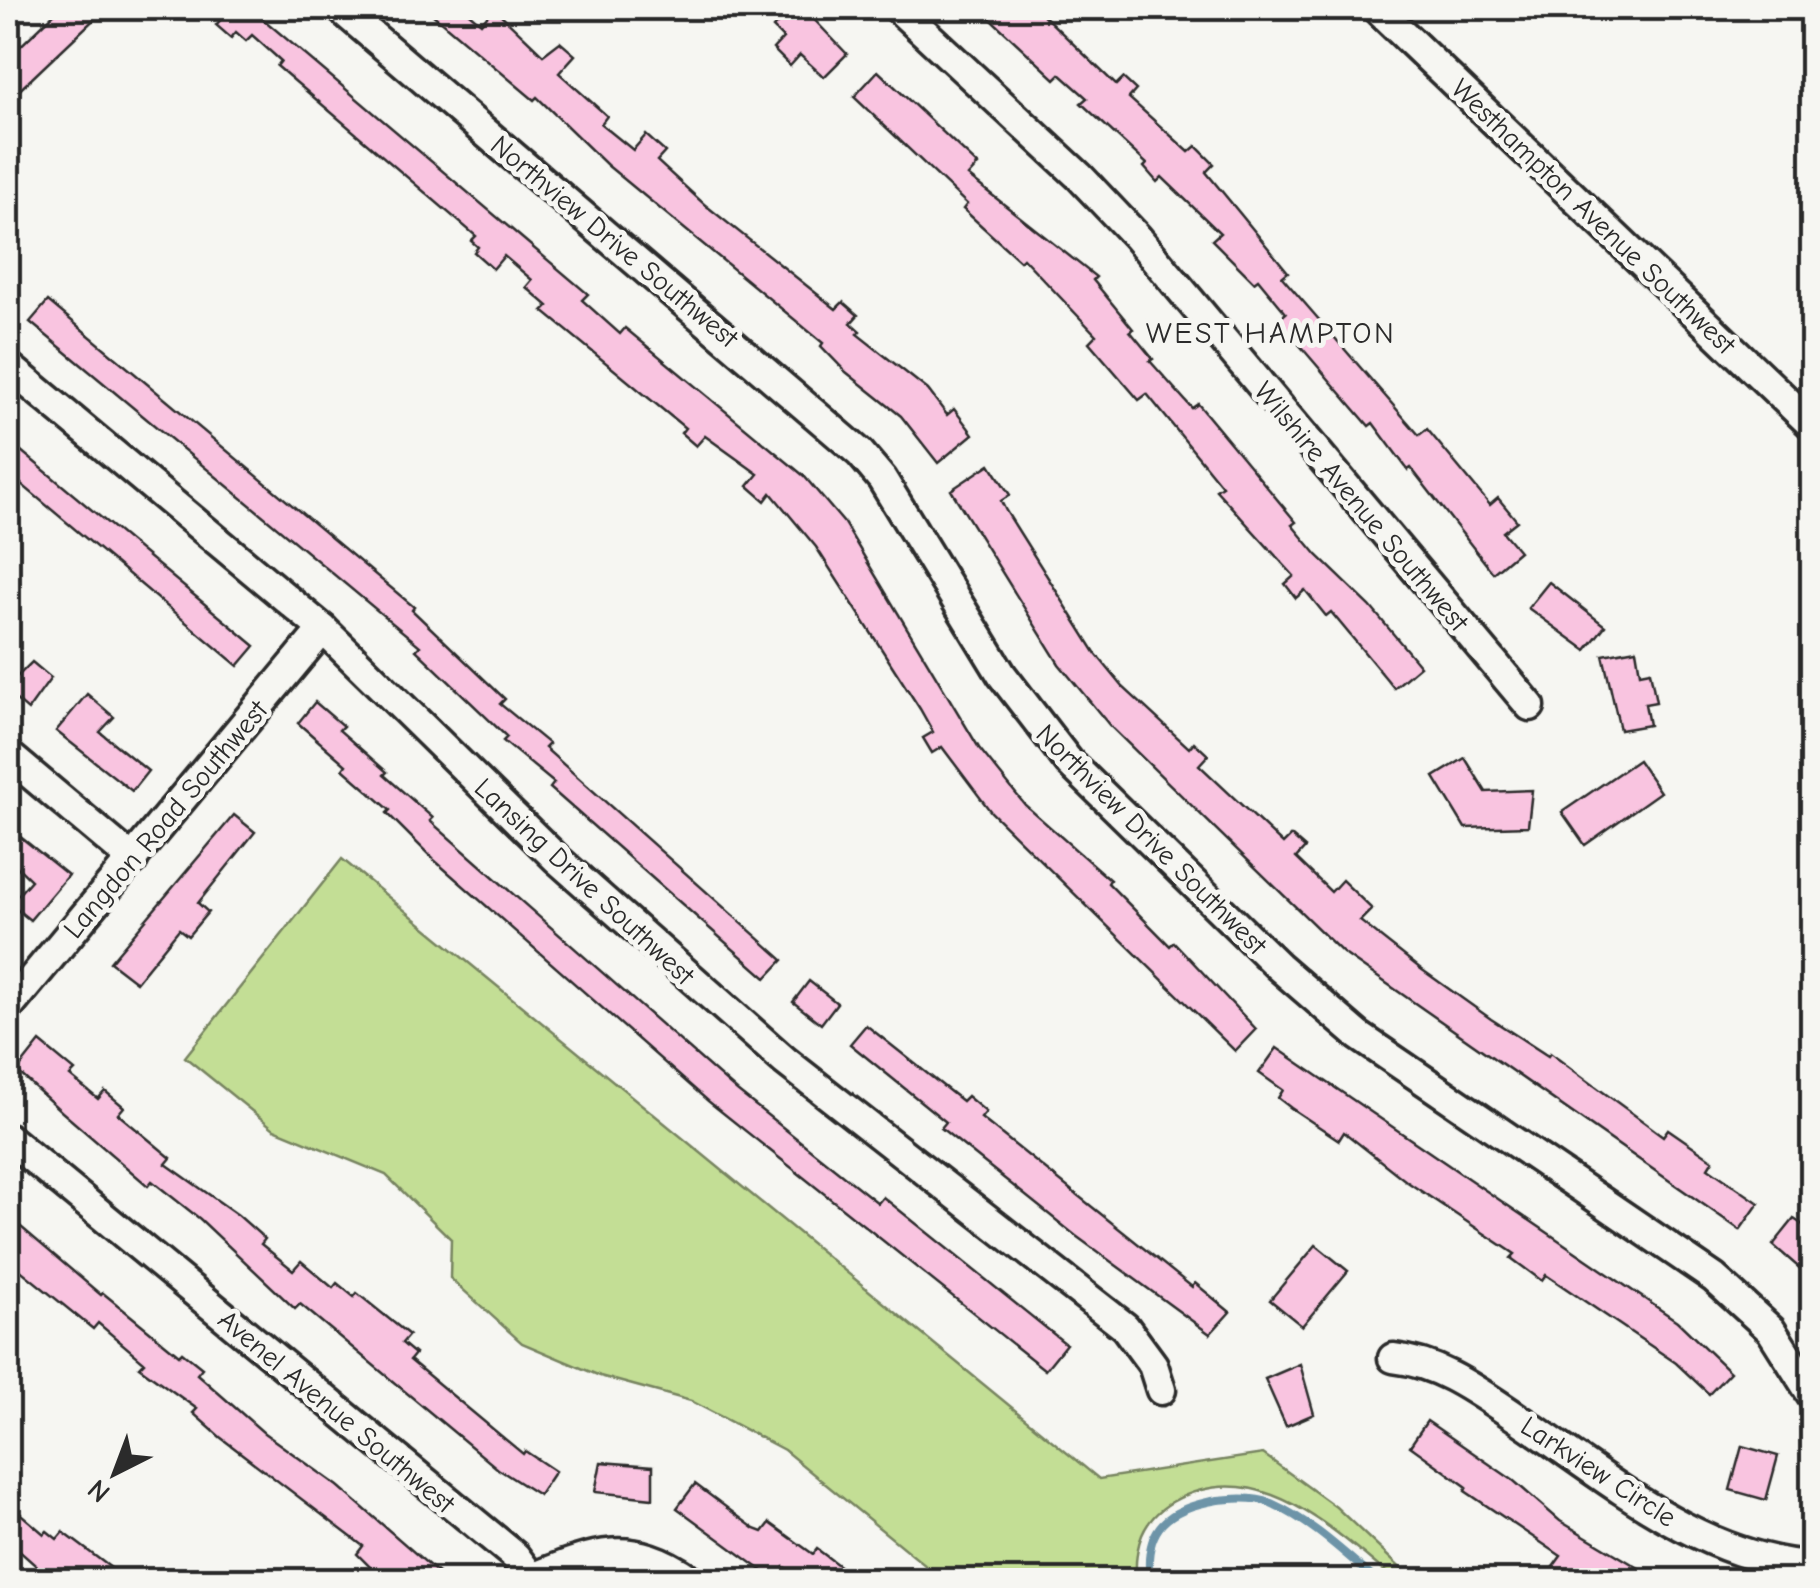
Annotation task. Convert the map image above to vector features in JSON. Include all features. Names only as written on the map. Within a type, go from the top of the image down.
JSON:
[{"type":"street","name":"Northview Drive Southwest","points":[[340,8],[860,453],[882,478],[1034,720],[1070,762],[1312,999],[1714,1278],[1772,1330],[1812,1395]]},
{"type":"street","name":"Wilshire Avenue Southwest","points":[[898,8],[1079,176],[1136,236],[1530,706]]},
{"type":"street","name":"Westhampton Avenue Southwest","points":[[1376,8],[1812,425]]},
{"type":"street","name":"Lansing Drive Southwest","points":[[8,366],[323,629],[557,859],[708,994],[785,1060],[1125,1327],[1153,1365],[1161,1390]]},
{"type":"street","name":"Langdon Road Southwest","points":[[8,1008],[323,629]]},
{"type":"street","points":[[8,754],[132,860]]},
{"type":"street","name":"Avenel Avenue Southwest","points":[[8,1138],[514,1556],[532,1579],[581,1558],[611,1552],[636,1553],[691,1580]]},
{"type":"street","name":"Larkview Circle","points":[[1393,1358],[1460,1380],[1661,1514],[1712,1540],[1751,1556],[1812,1566]]},
{"type":"green space","points":[[342,859],[1099,1479],[1263,1454],[1336,1507],[1413,1580],[1385,1571],[1296,1506],[1248,1488],[1224,1487],[1198,1491],[1172,1502],[1153,1517],[1139,1545],[1136,1580],[935,1580],[926,1566],[784,1450],[691,1401],[600,1376],[522,1343],[450,1278],[451,1239],[386,1175],[274,1129],[185,1057]]},
{"type":"building","points":[[60,8],[106,8],[8,101],[8,58]]},
{"type":"building","points":[[231,8],[250,8],[588,294],[582,300],[620,334],[625,328],[804,476],[844,523],[979,748],[1025,805],[1110,880],[1108,883],[1170,946],[1174,942],[1256,1029],[1235,1051],[991,812],[942,747],[932,753],[923,738],[933,732],[816,547],[771,493],[765,501],[748,486],[758,474],[705,436],[696,446],[681,433],[685,428],[543,311],[548,306],[526,287],[532,280],[504,256],[493,269],[474,252],[478,247],[471,241],[476,236],[277,66],[281,61],[252,35],[246,41],[236,32],[231,38],[216,25]]},
{"type":"building","points":[[425,8],[463,8],[481,23],[494,8],[543,55],[560,42],[575,55],[559,73],[607,116],[601,124],[633,150],[646,135],[665,152],[657,161],[704,204],[836,309],[843,302],[858,315],[851,323],[860,331],[857,334],[928,390],[947,415],[954,409],[973,434],[938,463],[901,416],[846,372],[821,346],[823,343],[607,165],[537,97],[534,100]]},
{"type":"building","points":[[792,8],[803,8],[847,54],[824,77],[800,55],[790,66],[773,49],[783,38],[773,28]]},
{"type":"building","points":[[979,8],[1036,8],[1116,85],[1123,78],[1136,90],[1129,98],[1189,152],[1196,146],[1214,164],[1206,172],[1288,272],[1282,277],[1419,435],[1427,429],[1490,505],[1498,498],[1517,521],[1503,532],[1519,551],[1493,573],[1373,423],[1369,426],[1278,320],[1286,313],[1258,279],[1254,282],[1212,240],[1220,233],[1162,177],[1157,182],[1144,167],[1147,164],[1081,103],[1087,98],[1060,74],[1055,79]]},
{"type":"building","points":[[878,71],[978,165],[968,176],[1096,277],[1093,280],[1133,329],[1130,331],[1153,359],[1150,361],[1192,408],[1198,404],[1296,522],[1292,525],[1317,555],[1370,606],[1420,666],[1394,688],[1331,612],[1326,616],[1305,590],[1296,598],[1285,584],[1294,576],[1216,490],[1222,486],[1147,394],[1139,400],[1089,342],[1096,335],[1023,258],[1020,261],[963,209],[967,204],[854,97]]},
{"type":"building","points":[[48,301],[414,607],[412,610],[505,699],[500,704],[549,744],[545,748],[783,960],[766,978],[550,788],[554,783],[503,741],[507,737],[416,650],[420,646],[30,322]]},
{"type":"building","points":[[8,440],[255,646],[238,666],[8,473]]},
{"type":"building","points":[[990,464],[1010,495],[1001,501],[1006,511],[1096,654],[1123,687],[1189,748],[1194,742],[1208,755],[1199,765],[1283,844],[1291,836],[1305,848],[1296,858],[1331,892],[1342,880],[1372,909],[1360,921],[1421,969],[1491,1019],[1548,1056],[1550,1053],[1663,1136],[1668,1129],[1713,1160],[1708,1168],[1759,1203],[1740,1230],[1343,953],[1110,726],[1059,664],[951,490]]},
{"type":"building","points":[[1549,582],[1605,626],[1586,650],[1528,608]]},
{"type":"building","points":[[1636,649],[1640,673],[1650,671],[1656,702],[1645,704],[1649,725],[1620,730],[1603,655]]},
{"type":"building","points":[[32,662],[51,678],[28,710],[8,693],[8,666],[18,676]]},
{"type":"building","points":[[87,694],[114,717],[100,732],[148,771],[132,791],[56,731]]},
{"type":"building","points":[[315,702],[343,726],[339,730],[387,772],[384,775],[433,818],[430,821],[737,1091],[878,1203],[883,1197],[1066,1344],[1045,1370],[708,1101],[433,859],[387,813],[390,810],[343,769],[346,765],[298,723]]},
{"type":"building","points":[[1465,758],[1486,792],[1532,790],[1528,826],[1465,828],[1434,777]]},
{"type":"building","points":[[1638,760],[1660,792],[1585,845],[1562,812]]},
{"type":"building","points":[[234,815],[255,832],[198,903],[208,912],[188,936],[179,929],[136,982],[110,962]]},
{"type":"building","points":[[8,827],[68,875],[30,920],[10,904],[31,880],[8,858]]},
{"type":"building","points":[[809,981],[837,1003],[821,1024],[793,1002]]},
{"type":"building","points":[[866,1025],[962,1101],[967,1096],[986,1112],[981,1118],[1192,1287],[1195,1283],[1230,1312],[1210,1334],[1076,1236],[941,1128],[946,1122],[850,1044]]},
{"type":"building","points":[[40,1042],[75,1071],[70,1076],[98,1099],[105,1091],[124,1107],[118,1114],[171,1158],[166,1164],[238,1215],[265,1239],[261,1244],[293,1270],[301,1261],[333,1288],[337,1283],[354,1297],[357,1293],[409,1335],[402,1343],[415,1354],[410,1360],[523,1454],[525,1451],[555,1471],[539,1495],[498,1469],[300,1304],[295,1309],[200,1219],[152,1181],[148,1186],[62,1112],[17,1071]]},
{"type":"building","points":[[1277,1048],[1677,1321],[1730,1372],[1709,1394],[1676,1363],[1546,1275],[1542,1281],[1511,1258],[1515,1254],[1406,1181],[1344,1132],[1339,1140],[1291,1108],[1278,1098],[1283,1090],[1259,1073]]},
{"type":"building","points":[[8,1216],[101,1295],[202,1368],[197,1374],[264,1433],[338,1486],[446,1580],[383,1580],[357,1554],[363,1546],[220,1437],[193,1413],[197,1409],[139,1367],[144,1362],[98,1323],[93,1329],[8,1260]]},
{"type":"building","points":[[1794,1219],[1812,1231],[1812,1279],[1773,1245]]},
{"type":"building","points":[[1316,1245],[1348,1271],[1302,1326],[1270,1300]]},
{"type":"building","points":[[1300,1364],[1314,1414],[1286,1426],[1265,1379]]},
{"type":"building","points":[[1427,1421],[1514,1481],[1560,1521],[1659,1580],[1607,1580],[1586,1568],[1578,1580],[1571,1580],[1553,1567],[1561,1556],[1465,1491],[1467,1487],[1410,1446]]},
{"type":"building","points":[[1742,1446],[1778,1456],[1766,1500],[1730,1490]]},
{"type":"building","points":[[601,1462],[653,1466],[653,1498],[595,1492]]},
{"type":"building","points":[[695,1484],[755,1529],[763,1532],[770,1523],[813,1554],[817,1549],[858,1580],[803,1580],[784,1567],[775,1580],[677,1508]]},
{"type":"building","points":[[8,1503],[44,1534],[47,1531],[57,1539],[63,1532],[127,1580],[52,1580],[8,1541]]},
{"type":"waterway","points":[[1150,1580],[1151,1547],[1163,1524],[1185,1509],[1238,1498],[1265,1501],[1286,1510],[1376,1580]]},
{"type":"district","name":"WEST HAMPTON","points":[[1271,333]]}]
